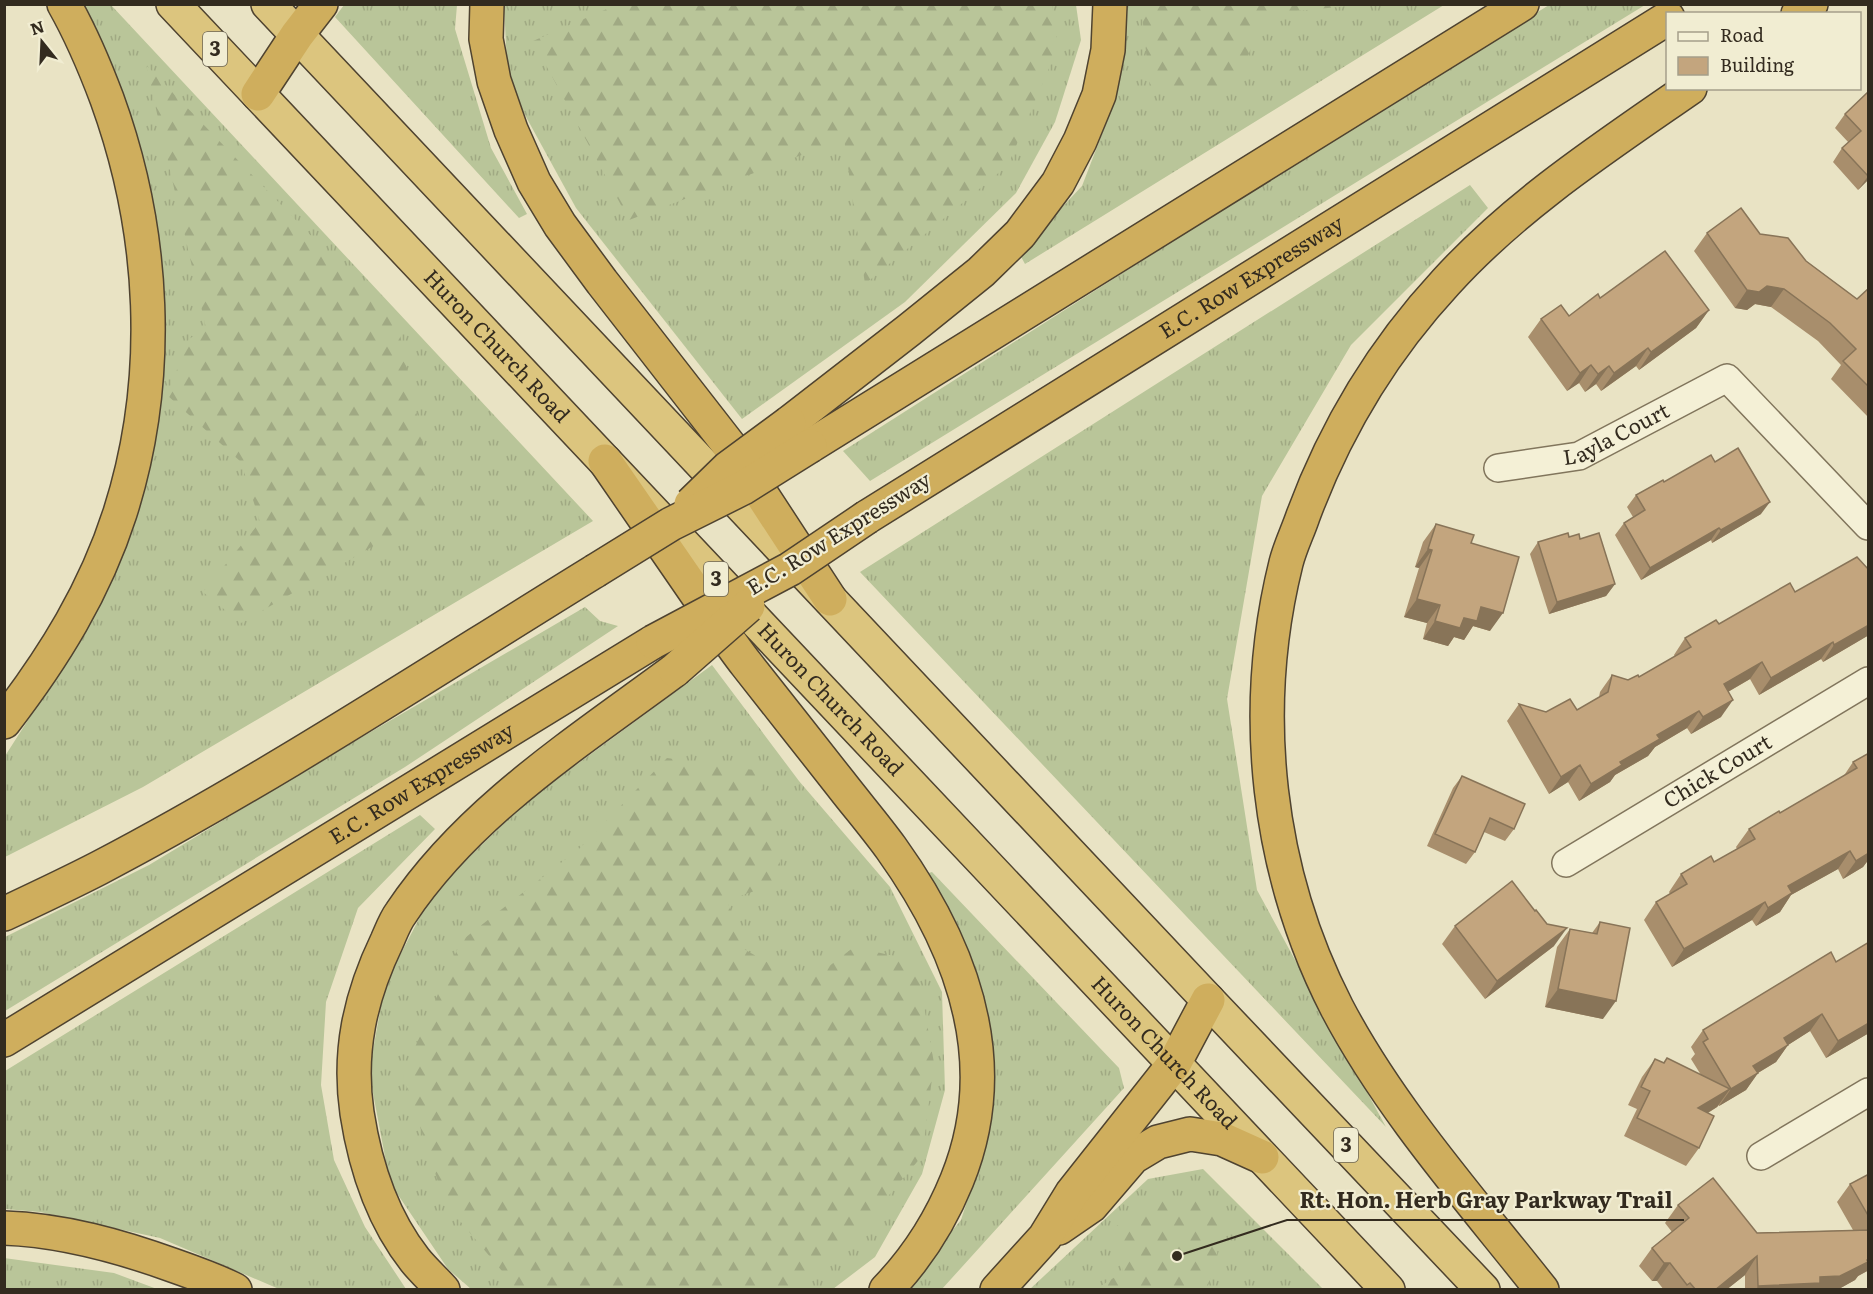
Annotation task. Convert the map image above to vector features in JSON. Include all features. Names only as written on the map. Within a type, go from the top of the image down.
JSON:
[{"type":"highway","points":[[4,722],[65,636],[93,581],[123,503],[135,458],[145,395],[148,337],[147,283],[134,190],[120,134],[99,78],[64,4]]},
{"type":"highway","name":"Huron Church Road","points":[[173,4],[1388,1290]]},
{"type":"highway","name":"3","points":[[268,4],[1483,1290]]},
{"type":"highway","points":[[258,94],[297,34],[321,4]]},
{"type":"highway","points":[[487,4],[486,39],[494,81],[511,130],[534,182],[560,225],[602,282],[732,449],[830,599]]},
{"type":"highway","points":[[4,914],[99,868],[223,798],[358,718],[671,524],[742,488],[909,330],[981,272],[1020,234],[1058,183],[1080,141],[1099,95],[1108,50],[1110,4]]},
{"type":"highway","points":[[799,435],[1522,4]]},
{"type":"highway","name":"E.C. Row Expressway","points":[[4,1040],[653,642],[790,569],[867,516],[1666,19]]},
{"type":"highway","points":[[1542,1290],[1409,1122],[1358,1046],[1318,969],[1287,874],[1273,806],[1267,741],[1267,687],[1275,618],[1287,561],[1312,492],[1335,439],[1362,390],[1400,335],[1447,280],[1549,188],[1687,90]]},
{"type":"highway","points":[[605,461],[740,656],[891,848],[938,927],[966,994],[976,1044],[977,1086],[973,1132],[963,1165],[938,1222],[917,1254],[886,1290]]},
{"type":"highway","points":[[443,1290],[415,1260],[394,1227],[374,1185],[360,1131],[353,1086],[356,1046],[364,1000],[379,958],[399,914],[438,865],[474,826],[542,770],[675,670],[790,569]]},
{"type":"highway","points":[[997,1290],[1045,1237],[1072,1193],[1174,1064],[1208,1000]]},
{"type":"highway","points":[[1045,1237],[1091,1206],[1133,1157],[1158,1142],[1190,1134],[1222,1139],[1262,1157]]},
{"type":"highway","points":[[4,1228],[82,1237],[146,1256],[217,1281],[235,1290]]},
{"type":"street","name":"Layla Court","points":[[1498,468],[1579,456],[1727,378],[1869,526]]},
{"type":"street","name":"Chick Court","points":[[1566,863],[1869,681]]},
{"type":"street","points":[[1761,1156],[1869,1092]]},
{"type":"green space","points":[[1141,4],[1359,5],[1264,14],[1236,87],[1150,89]]},
{"type":"green space","points":[[76,5],[111,5],[593,521],[143,787],[5,857],[5,756],[71,653],[161,304]]},
{"type":"green space","points":[[344,5],[457,5],[455,29],[491,148],[527,214],[519,218],[335,17]]},
{"type":"green space","points":[[504,5],[1076,5],[1081,40],[1055,122],[1016,193],[905,302],[742,419],[576,208],[508,84]]},
{"type":"green space","points":[[616,5],[1052,5],[1058,47],[1008,165],[865,284],[844,139],[629,220],[533,41]]},
{"type":"green space","points":[[1124,5],[1444,5],[1025,264],[1019,253],[1082,186],[1109,116],[1126,34]]},
{"type":"green space","points":[[1549,5],[1645,5],[870,481],[843,451],[1308,155]]},
{"type":"green space","points":[[146,65],[398,326],[437,509],[241,623],[203,592],[260,522],[241,462],[167,395],[189,339],[206,328]]},
{"type":"green space","points":[[1470,185],[1488,208],[1351,345],[1262,496],[1227,699],[1257,890],[1386,1127],[860,572]]},
{"type":"green space","points":[[585,607],[600,621],[618,626],[405,767],[5,1011],[5,937],[149,865]]},
{"type":"green space","points":[[712,665],[799,781],[890,887],[942,992],[945,1090],[922,1174],[875,1257],[833,1289],[471,1289],[448,1269],[390,1183],[369,1072],[385,984],[433,892],[527,801]]},
{"type":"green space","points":[[667,758],[754,770],[770,807],[783,882],[727,900],[742,948],[806,984],[854,947],[916,961],[934,1063],[922,1156],[836,1258],[788,1289],[517,1289],[445,1203],[403,1075],[461,941],[580,848]]},
{"type":"green space","points":[[420,815],[435,829],[358,908],[326,1002],[321,1085],[334,1160],[365,1227],[406,1289],[279,1289],[160,1238],[40,1212],[5,1209],[5,1071]]},
{"type":"green space","points":[[932,872],[1119,1068],[1124,1088],[942,1289],[903,1290],[961,1220],[990,1129],[989,1057],[922,875]]},
{"type":"green space","points":[[1203,1169],[1323,1289],[1029,1290],[1148,1179]]},
{"type":"green space","points":[[1164,1194],[1220,1205],[1217,1257],[1208,1286],[1205,1290],[1096,1289],[1123,1272],[1115,1227]]},
{"type":"green space","points":[[4,1258],[114,1273],[157,1289],[5,1289]]},
{"type":"building","points":[[1869,91],[1868,176],[1842,148],[1861,131],[1845,114]]},
{"type":"building","points":[[1741,208],[1760,234],[1788,238],[1806,261],[1857,299],[1869,288],[1869,387],[1843,361],[1856,349],[1830,323],[1784,289],[1767,286],[1759,292],[1747,290],[1707,233]]},
{"type":"building","points":[[1665,251],[1709,310],[1651,352],[1648,348],[1614,373],[1609,366],[1598,374],[1591,365],[1580,373],[1541,319],[1561,305],[1569,316],[1598,294],[1600,298]]},
{"type":"building","points":[[1738,448],[1770,502],[1650,568],[1624,523],[1645,510],[1636,495],[1711,455],[1715,462]]},
{"type":"building","points":[[1436,524],[1474,535],[1471,543],[1519,557],[1503,613],[1481,607],[1477,621],[1464,618],[1460,628],[1435,621],[1440,605],[1417,599],[1432,550],[1428,549]]},
{"type":"building","points":[[1568,533],[1569,537],[1579,534],[1580,539],[1599,533],[1615,584],[1557,602],[1538,542]]},
{"type":"building","points":[[1857,557],[1869,570],[1869,625],[1834,645],[1833,642],[1771,678],[1762,662],[1724,684],[1733,700],[1703,717],[1699,711],[1657,735],[1660,739],[1620,762],[1622,765],[1591,784],[1580,765],[1561,777],[1519,704],[1546,712],[1570,699],[1577,710],[1608,692],[1612,675],[1628,680],[1638,675],[1639,677],[1691,647],[1685,638],[1716,620],[1719,624],[1790,583],[1795,592]]},
{"type":"building","points":[[1869,753],[1869,853],[1856,861],[1850,851],[1788,886],[1792,893],[1768,908],[1765,902],[1684,949],[1656,902],[1687,884],[1681,874],[1711,856],[1714,862],[1755,839],[1749,829],[1857,768],[1853,762]]},
{"type":"building","points":[[1462,776],[1525,804],[1514,829],[1490,818],[1475,852],[1435,834]]},
{"type":"building","points":[[1512,881],[1547,924],[1567,928],[1497,981],[1455,926]]},
{"type":"building","points":[[1600,922],[1630,928],[1616,1001],[1558,989],[1570,929],[1597,934]]},
{"type":"building","points":[[1869,942],[1869,1023],[1838,1041],[1822,1014],[1784,1038],[1788,1045],[1753,1066],[1758,1073],[1731,1089],[1703,1042],[1708,1039],[1703,1030],[1831,952],[1836,962]]},
{"type":"building","points":[[1667,1058],[1730,1089],[1698,1108],[1714,1116],[1699,1148],[1637,1118],[1650,1091],[1641,1087],[1655,1059],[1664,1063]]},
{"type":"building","points":[[1869,1174],[1869,1217],[1850,1184]]},
{"type":"building","points":[[1713,1178],[1757,1233],[1869,1230],[1868,1262],[1840,1276],[1820,1277],[1820,1283],[1758,1286],[1757,1256],[1715,1290],[1696,1290],[1690,1283],[1687,1285],[1670,1263],[1664,1263],[1652,1248],[1689,1218],[1678,1205]]},
{"type":"place","name":"Rt. Hon. Herb Gray Parkway Trail","points":[[1177,1256]]}]
